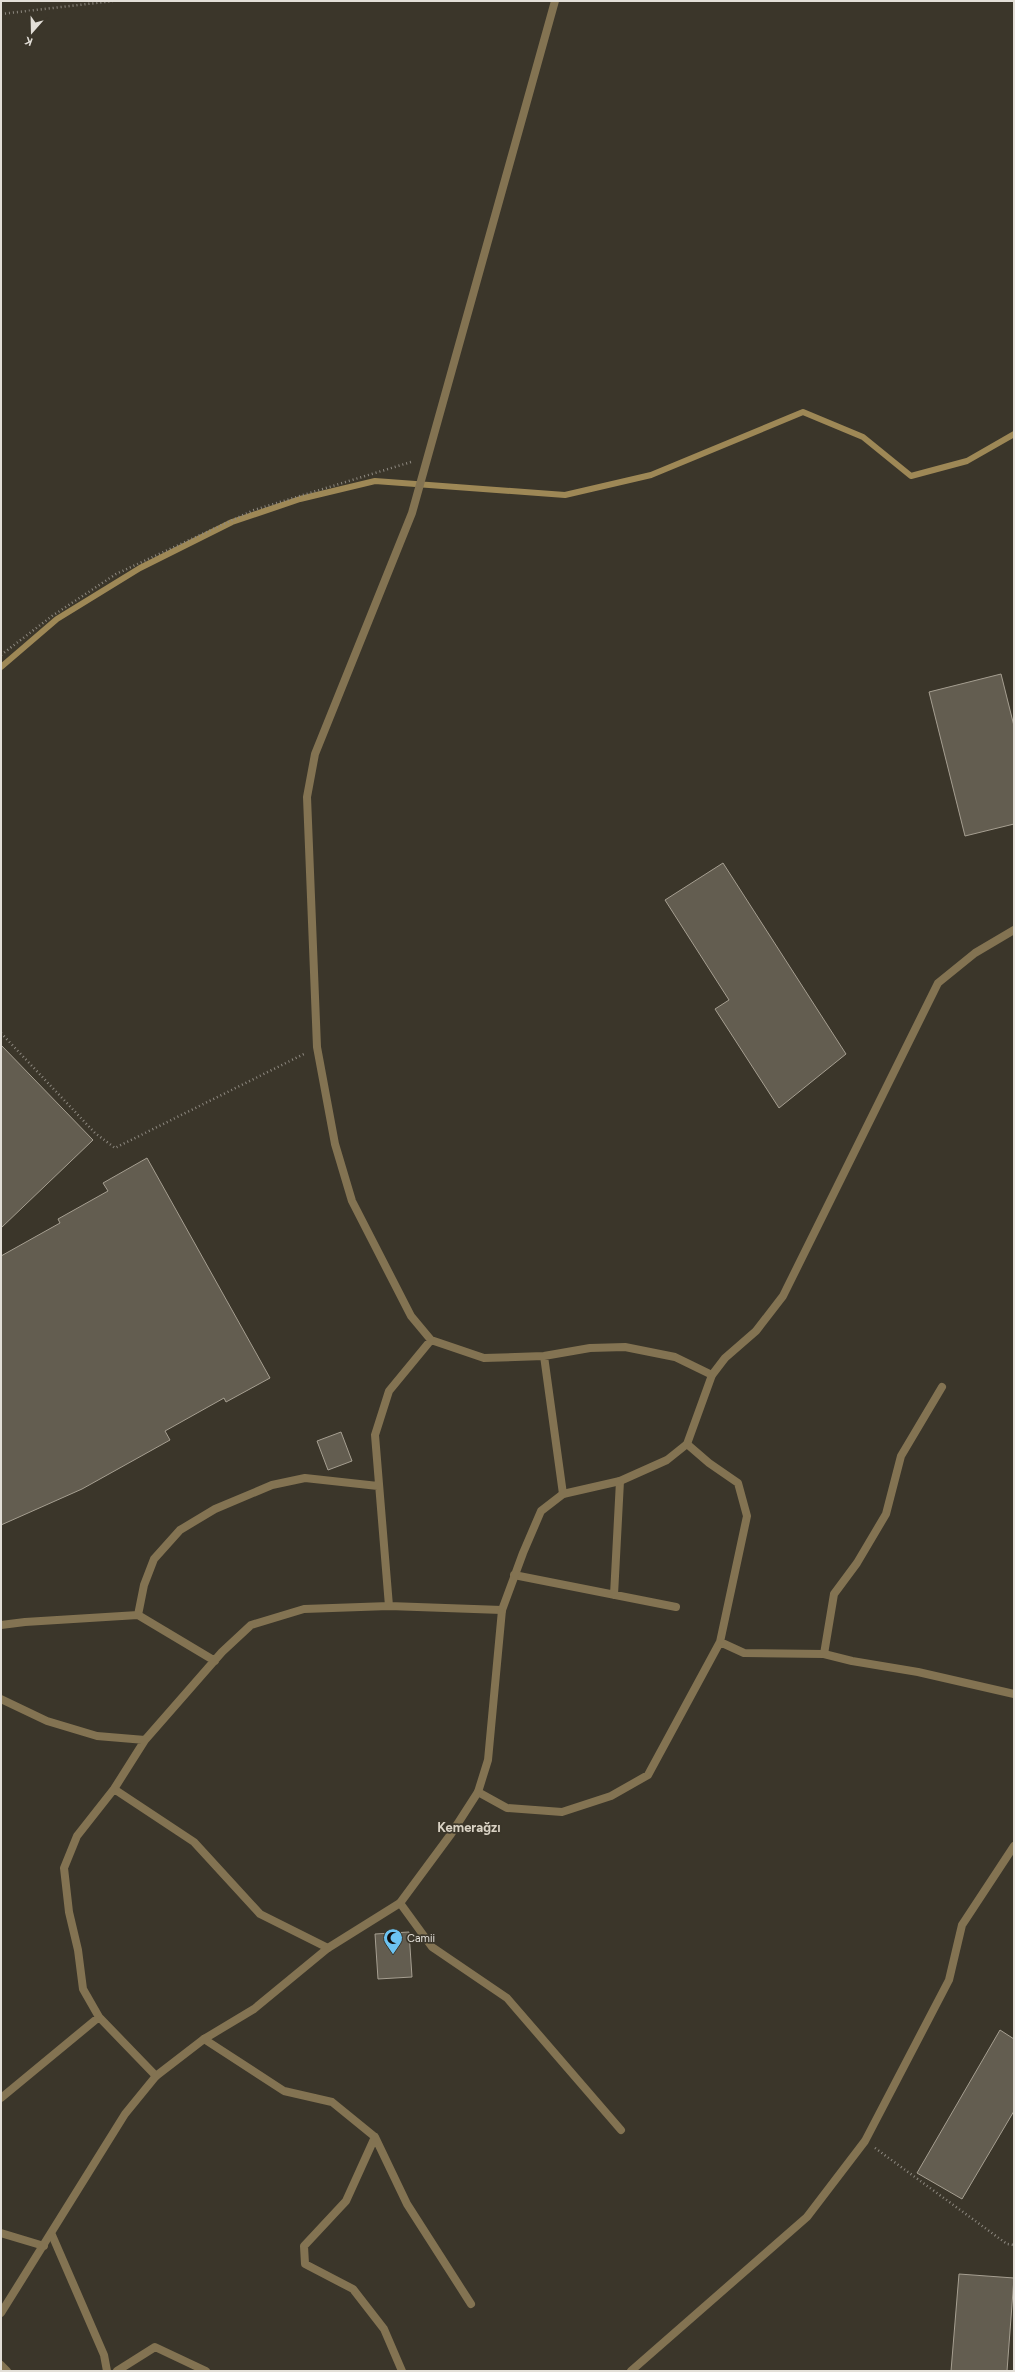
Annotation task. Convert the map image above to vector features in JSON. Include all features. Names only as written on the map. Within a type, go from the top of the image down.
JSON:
[{"type":"street","points":[[555,1],[412,512],[315,754],[307,797],[316,1047],[335,1144],[352,1201],[411,1316],[431,1340],[484,1358],[544,1356],[590,1348],[625,1347],[675,1357],[712,1375]]},
{"type":"street","points":[[1,2314],[52,2235],[126,2114],[156,2076],[204,2039],[254,2009],[328,1948],[400,1903],[451,1834],[478,1792],[488,1760],[502,1610],[514,1576],[541,1511],[563,1494],[620,1481],[667,1460],[687,1444],[712,1375],[725,1358],[756,1331],[782,1296],[938,983],[975,953],[1014,930]]},
{"type":"street","points":[[389,1606],[375,1435],[389,1391],[431,1340]]},
{"type":"street","points":[[544,1356],[563,1494]]},
{"type":"street","points":[[824,1654],[834,1594],[857,1563],[886,1514],[901,1456],[942,1387]]},
{"type":"street","points":[[478,1792],[507,1808],[562,1812],[611,1796],[648,1775],[720,1642],[747,1516],[738,1482],[709,1463],[687,1444]]},
{"type":"street","points":[[138,1615],[144,1586],[154,1559],[180,1530],[215,1509],[272,1485],[304,1478],[378,1486]]},
{"type":"street","points":[[614,1595],[620,1481]]},
{"type":"street","points":[[514,1576],[676,1607]]},
{"type":"street","points":[[156,2076],[99,2018],[83,1989],[78,1950],[69,1912],[64,1868],[77,1836],[114,1789],[145,1740],[215,1661],[251,1625],[304,1609],[389,1606],[502,1610]]},
{"type":"street","points":[[1,1625],[24,1622],[138,1615],[215,1661]]},
{"type":"street","points":[[720,1642],[744,1653],[824,1654],[852,1661],[918,1672],[1014,1694]]},
{"type":"street","points":[[1,1699],[47,1721],[97,1736],[145,1740]]},
{"type":"street","points":[[114,1789],[194,1842],[260,1914],[328,1948]]},
{"type":"street","points":[[631,2371],[807,2217],[865,2141],[949,1980],[962,1925],[1014,1846]]},
{"type":"street","points":[[400,1903],[432,1947],[507,1998],[621,2130]]},
{"type":"street","points":[[1,2098],[99,2018]]},
{"type":"street","points":[[204,2039],[284,2091],[332,2102],[375,2137],[407,2204],[471,2304]]},
{"type":"street","points":[[375,2137],[346,2202],[304,2246],[305,2264],[353,2289],[384,2329],[402,2371]]},
{"type":"street","points":[[1,2233],[44,2246]]},
{"type":"street","points":[[52,2235],[104,2355],[107,2371]]},
{"type":"street","points":[[117,2371],[155,2347],[206,2371]]},
{"type":"street","points":[[1,2365],[7,2371]]},
{"type":"path","points":[[1,14],[112,1]]},
{"type":"path","points":[[1,656],[52,616],[116,574],[254,510],[427,459]]},
{"type":"path","points":[[1,1033],[95,1132],[115,1148],[316,1047]]},
{"type":"path","points":[[865,2141],[1007,2244],[1014,2245]]},
{"type":"building","points":[[1001,674],[1014,726],[1014,824],[965,836],[929,692]]},
{"type":"building","points":[[723,863],[846,1054],[779,1108],[715,1009],[729,1000],[665,900]]},
{"type":"building","points":[[1,1045],[93,1140],[1,1228]]},
{"type":"building","points":[[147,1158],[270,1378],[226,1402],[224,1398],[165,1431],[170,1440],[82,1489],[1,1525],[1,1256],[60,1223],[58,1219],[108,1191],[103,1183]]},
{"type":"building","points":[[341,1432],[352,1461],[328,1470],[317,1441]]},
{"type":"building","name":"Camii","points":[[409,1932],[412,1977],[378,1979],[375,1934]]},
{"type":"building","points":[[1000,2030],[1014,2039],[1014,2111],[962,2199],[917,2173]]},
{"type":"building","points":[[959,2274],[1014,2278],[1007,2371],[951,2371]]},
{"type":"waterway","points":[[1,667],[57,619],[140,568],[232,522],[300,499],[375,481],[565,495],[651,475],[803,412],[863,437],[911,476],[967,461],[1014,434]]},
{"type":"place","name":"Camii","points":[[393,1955]]},
{"type":"district","name":"Kemerağzı","points":[[469,1827]]}]
